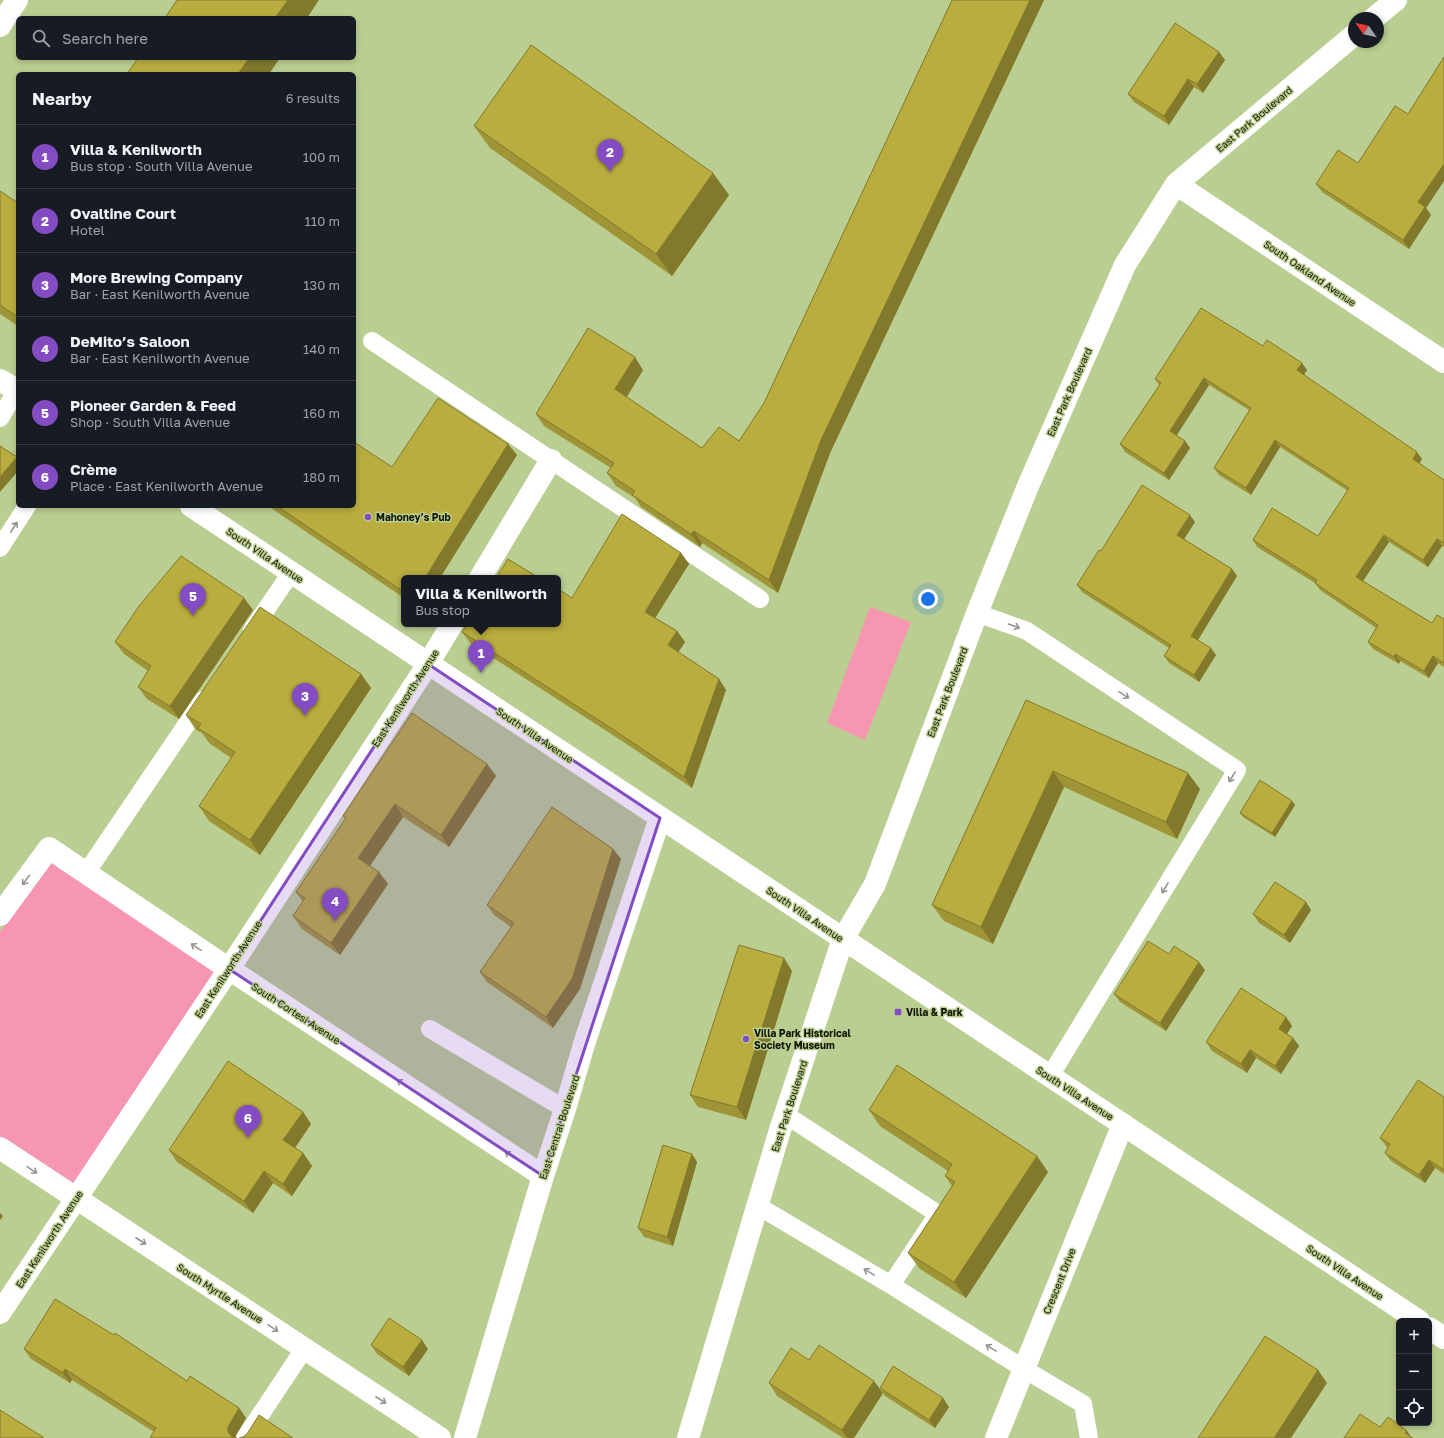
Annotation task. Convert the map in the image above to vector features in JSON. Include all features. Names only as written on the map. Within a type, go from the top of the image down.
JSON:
[{"type":"street","points":[[0,26],[17,0]]},
{"type":"street","points":[[1381,12],[1396,0]]},
{"type":"street","name":"East Park Boulevard","points":[[692,1436],[758,1206],[843,939],[875,884],[977,613],[1028,486],[1125,265],[1176,184],[1348,40]]},
{"type":"street","name":"South Oakland Avenue","points":[[1176,184],[1444,362]]},
{"type":"street","points":[[482,575],[551,460]]},
{"type":"street","name":"South Villa Avenue","points":[[194,508],[1414,1318]]},
{"type":"street","name":"East Kenilworth Avenue","points":[[0,1312],[229,969],[428,664],[450,627]]},
{"type":"street","name":"East Central Boulevard","points":[[465,1438],[543,1176],[585,1042],[660,818]]},
{"type":"street","name":"South Cortesi Avenue","points":[[0,915],[49,848],[229,969],[543,1176]]},
{"type":"street","name":"Crescent Drive","points":[[996,1438],[1123,1124]]},
{"type":"street","name":"South Myrtle Avenue","points":[[0,1148],[440,1438]]},
{"type":"street","points":[[1432,1330],[1444,1338]]},
{"type":"lane","points":[[372,341],[760,599]]},
{"type":"lane","points":[[0,418],[12,387]]},
{"type":"lane","points":[[0,548],[26,508]]},
{"type":"lane","points":[[243,642],[291,573]]},
{"type":"lane","points":[[977,613],[1027,631],[1236,770],[1050,1076]]},
{"type":"lane","points":[[86,873],[212,688]]},
{"type":"lane","points":[[430,1029],[565,1109]]},
{"type":"lane","points":[[786,1115],[938,1214],[891,1285]]},
{"type":"lane","points":[[758,1206],[891,1285],[1024,1369],[1083,1404],[1089,1438]]},
{"type":"lane","points":[[245,1438],[304,1349]]},
{"type":"highlighted area","points":[[428,664],[660,818],[543,1176],[229,969]]},
{"type":"shaded area","points":[[870,607],[911,622],[865,740],[827,723]]},
{"type":"shaded area","points":[[51,860],[216,972],[74,1186],[0,1137],[0,932]]},
{"type":"building","points":[[177,0],[288,0],[276,16],[166,16]]},
{"type":"building","points":[[952,0],[1030,0],[821,440],[769,580],[694,531],[691,534],[632,495],[635,491],[607,473],[614,463],[536,414],[588,328],[635,357],[615,389],[702,448],[719,427],[739,441],[764,403]]},
{"type":"building","points":[[1175,23],[1219,52],[1197,84],[1188,79],[1164,116],[1128,94]]},
{"type":"building","points":[[531,45],[713,173],[656,254],[474,126]]},
{"type":"building","points":[[1444,57],[1444,164],[1418,202],[1425,207],[1403,240],[1316,184],[1338,150],[1358,163],[1395,106],[1408,114]]},
{"type":"building","points":[[137,60],[248,60],[239,72],[128,72]]},
{"type":"building","points":[[0,191],[16,202],[16,316],[0,305]]},
{"type":"building","points":[[1201,308],[1263,346],[1267,340],[1302,363],[1297,370],[1417,452],[1413,459],[1444,480],[1444,543],[1437,539],[1423,560],[1384,535],[1356,577],[1432,623],[1437,615],[1444,619],[1444,663],[1433,656],[1424,671],[1395,654],[1394,657],[1368,642],[1378,625],[1315,583],[1317,580],[1253,540],[1272,508],[1318,536],[1349,488],[1275,440],[1246,488],[1214,468],[1251,408],[1204,378],[1170,431],[1185,441],[1164,473],[1120,444],[1161,383],[1155,379]]},
{"type":"building","points":[[438,398],[508,444],[427,575],[401,575],[401,590],[280,508],[356,508],[356,443],[392,467]]},
{"type":"building","points":[[0,446],[16,456],[16,458],[0,477]]},
{"type":"building","points":[[1142,485],[1190,515],[1177,535],[1232,569],[1191,636],[1211,648],[1194,675],[1164,656],[1171,645],[1077,585],[1099,550],[1101,551]]},
{"type":"building","points":[[622,514],[681,553],[645,612],[677,631],[668,645],[719,679],[684,777],[462,632],[466,627],[561,627],[561,591],[572,598]]},
{"type":"building","points":[[181,556],[244,598],[170,706],[138,687],[151,666],[115,642],[139,606]]},
{"type":"building","points":[[508,559],[534,575],[498,575]]},
{"type":"building","points":[[260,607],[361,674],[250,840],[199,806],[235,752],[198,728],[201,724],[186,715]]},
{"type":"building","points":[[1026,700],[1188,773],[1166,822],[1053,771],[981,927],[932,905]]},
{"type":"building","points":[[412,713],[487,764],[441,835],[395,804],[358,858],[379,872],[331,943],[293,916],[305,898],[296,892],[346,818],[343,816]]},
{"type":"building","points":[[1260,780],[1292,801],[1272,833],[1240,813]]},
{"type":"building","points":[[552,807],[613,849],[572,979],[546,1017],[480,972],[514,923],[487,905]]},
{"type":"building","points":[[1275,882],[1306,902],[1284,935],[1253,914]]},
{"type":"building","points":[[1148,941],[1169,954],[1174,946],[1199,962],[1160,1023],[1114,994]]},
{"type":"building","name":"Villa Park Historical Society Museum","points":[[739,945],[784,958],[737,1107],[690,1095]]},
{"type":"building","points":[[1241,988],[1286,1017],[1279,1029],[1293,1038],[1275,1066],[1250,1050],[1241,1064],[1206,1042]]},
{"type":"building","points":[[228,1061],[303,1112],[283,1140],[303,1153],[283,1184],[264,1171],[244,1201],[169,1150]]},
{"type":"building","points":[[897,1065],[1037,1156],[954,1282],[908,1253],[955,1182],[945,1176],[952,1164],[869,1110]]},
{"type":"building","points":[[1418,1080],[1444,1097],[1444,1170],[1429,1160],[1419,1175],[1385,1153],[1390,1144],[1380,1138]]},
{"type":"building","points":[[663,1145],[692,1154],[667,1237],[638,1228]]},
{"type":"building","points":[[55,1299],[114,1335],[115,1333],[187,1381],[190,1376],[239,1408],[228,1427],[228,1432],[232,1437],[237,1438],[150,1438],[156,1428],[65,1369],[63,1373],[24,1349]]},
{"type":"building","points":[[389,1318],[422,1340],[403,1367],[371,1345]]},
{"type":"building","points":[[1265,1336],[1318,1370],[1274,1438],[1198,1438]]},
{"type":"building","points":[[819,1345],[874,1381],[842,1430],[769,1383],[791,1348],[809,1360]]},
{"type":"building","points":[[893,1366],[943,1398],[929,1420],[880,1388]]},
{"type":"building","points":[[0,1410],[43,1437],[43,1438],[0,1438]]},
{"type":"building","points":[[1360,1414],[1380,1427],[1388,1417],[1396,1423],[1396,1426],[1400,1426],[1407,1431],[1405,1433],[1413,1438],[1344,1438]]},
{"type":"building","points":[[259,1415],[293,1438],[239,1438],[247,1434]]},
{"type":"place","name":"Ovaltine Court","points":[[610,172]]},
{"type":"place","name":"Mahoney’s Pub","points":[[368,517]]},
{"type":"place","name":"Pioneer Garden & Feed","points":[[193,616]]},
{"type":"place","name":"Villa & Kenilworth","points":[[481,673]]},
{"type":"place","name":"More Brewing Company","points":[[305,716]]},
{"type":"place","name":"DeMito’s Saloon","points":[[335,921]]},
{"type":"place","name":"Villa & Park","points":[[898,1012]]},
{"type":"place","name":"Villa Park Historical Society Museum","points":[[746,1039]]},
{"type":"place","name":"Crème","points":[[248,1138]]}]
